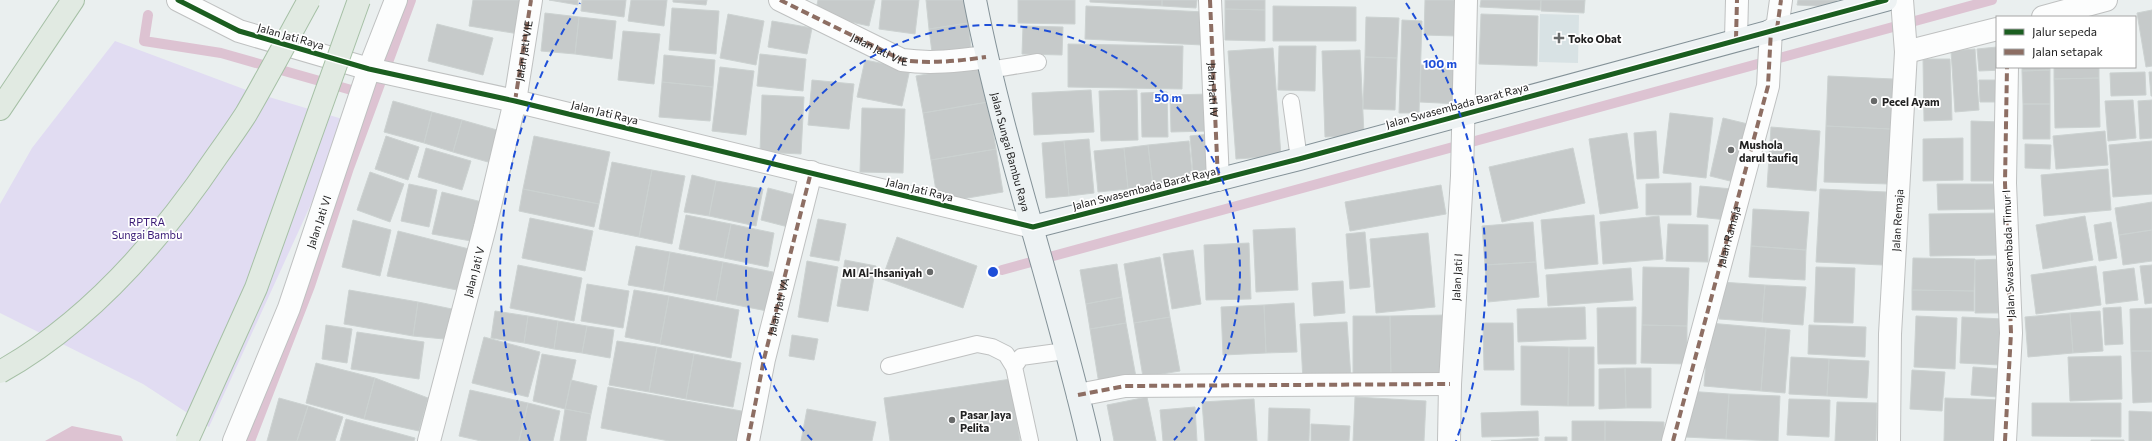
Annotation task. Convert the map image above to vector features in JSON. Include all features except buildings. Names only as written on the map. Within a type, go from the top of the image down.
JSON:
[{"type":"highway","points":[[0,108],[73,0]]},
{"type":"highway","points":[[0,372],[19,362],[79,316],[141,256],[190,196],[245,115],[309,0]]},
{"type":"highway","points":[[187,441],[256,288],[359,0]]},
{"type":"street","name":"Jalan Jati Raya","points":[[178,0],[239,31],[367,81],[405,77],[512,111],[807,186],[1034,231]]},
{"type":"street","name":"Jalan Jati VI","points":[[234,441],[289,308],[396,0]]},
{"type":"street","name":"Jalan Jati VIE","points":[[512,111],[531,0]]},
{"type":"street","name":"Jalan Jati VIE","points":[[780,0],[902,60],[918,63],[949,62],[988,64]]},
{"type":"street","name":"Jalan Sungai Bambu Raya","points":[[975,0],[988,64],[1078,395],[1089,441]]},
{"type":"street","name":"Jalan Jati IV","points":[[1210,0],[1218,180]]},
{"type":"street","name":"Jalan Jati I","points":[[1449,441],[1450,384],[1462,176],[1466,0]]},
{"type":"street","points":[[1736,39],[1737,0]]},
{"type":"street","name":"Jalan Ramaja","points":[[1673,441],[1768,86],[1773,35],[1781,0]]},
{"type":"street","name":"Jalan Swasembada Barat Raya","points":[[1034,231],[1218,180],[1464,119],[1736,39],[1773,35],[1850,5],[1886,0]]},
{"type":"street","points":[[2047,16],[2106,0]]},
{"type":"street","name":"Jalan Remaja","points":[[1889,441],[1890,334],[1905,45],[1902,7]]},
{"type":"street","points":[[1905,45],[1996,29]]},
{"type":"street","name":"Jalan Swasembada Timur I","points":[[2005,441],[2011,333],[2005,183],[2007,68]]},
{"type":"street","name":"Jalan Jati V","points":[[428,441],[485,227],[512,111]]},
{"type":"street","name":"Jalan Jati VA","points":[[748,441],[764,359],[807,186]]},
{"type":"street","points":[[1078,395],[1125,386],[1450,384]]},
{"type":"lane","points":[[988,64],[1038,62]]},
{"type":"lane","points":[[1291,102],[1299,159]]},
{"type":"lane","points":[[889,366],[977,344],[992,346],[1006,354],[1014,368],[1030,441]]},
{"type":"lane","points":[[1014,368],[1021,357],[1066,351]]},
{"type":"shaded area","name":"Toko Obat","points":[[1540,14],[1579,15],[1578,63],[1539,62]]},
{"type":"shaded area","points":[[72,426],[121,436],[123,441],[45,441]]},
{"type":"green space","name":"RPTRA Sungai Bambu","points":[[115,41],[249,91],[349,121],[209,427],[143,384],[0,313],[0,204],[32,148]]},
{"type":"waterway","points":[[250,441],[310,286],[349,168],[411,0]]},
{"type":"waterway","points":[[1002,270],[1992,0]]},
{"type":"waterway","points":[[148,15],[144,41],[221,53],[362,93]]},
{"type":"marked path","points":[[515,101],[531,0]]},
{"type":"marked path","points":[[780,0],[902,60],[944,62],[986,57]]},
{"type":"marked path","points":[[1210,0],[1218,180]]},
{"type":"marked path","points":[[1736,39],[1737,0]]},
{"type":"marked path","points":[[1777,29],[1781,0]]},
{"type":"marked path","points":[[1673,441],[1768,86],[1771,30]]},
{"type":"marked path","points":[[2005,441],[2011,333],[2005,183],[2007,68]]},
{"type":"marked path","points":[[748,441],[764,359],[811,172]]},
{"type":"marked path","points":[[1078,395],[1125,386],[1450,384]]},
{"type":"cycle path","points":[[178,0],[239,31],[369,69],[515,101],[1033,227],[1299,159],[1886,0]]},
{"type":"place","name":"Toko Obat","points":[[1559,38]]},
{"type":"place","name":"Pecel Ayam","points":[[1874,101]]},
{"type":"place","name":"Mushola darul taufiq","points":[[1731,150]]},
{"type":"place","name":"MI Al-Ihsaniyah","points":[[930,272]]},
{"type":"place","name":"Pasar Jaya Pelita","points":[[952,420]]}]
